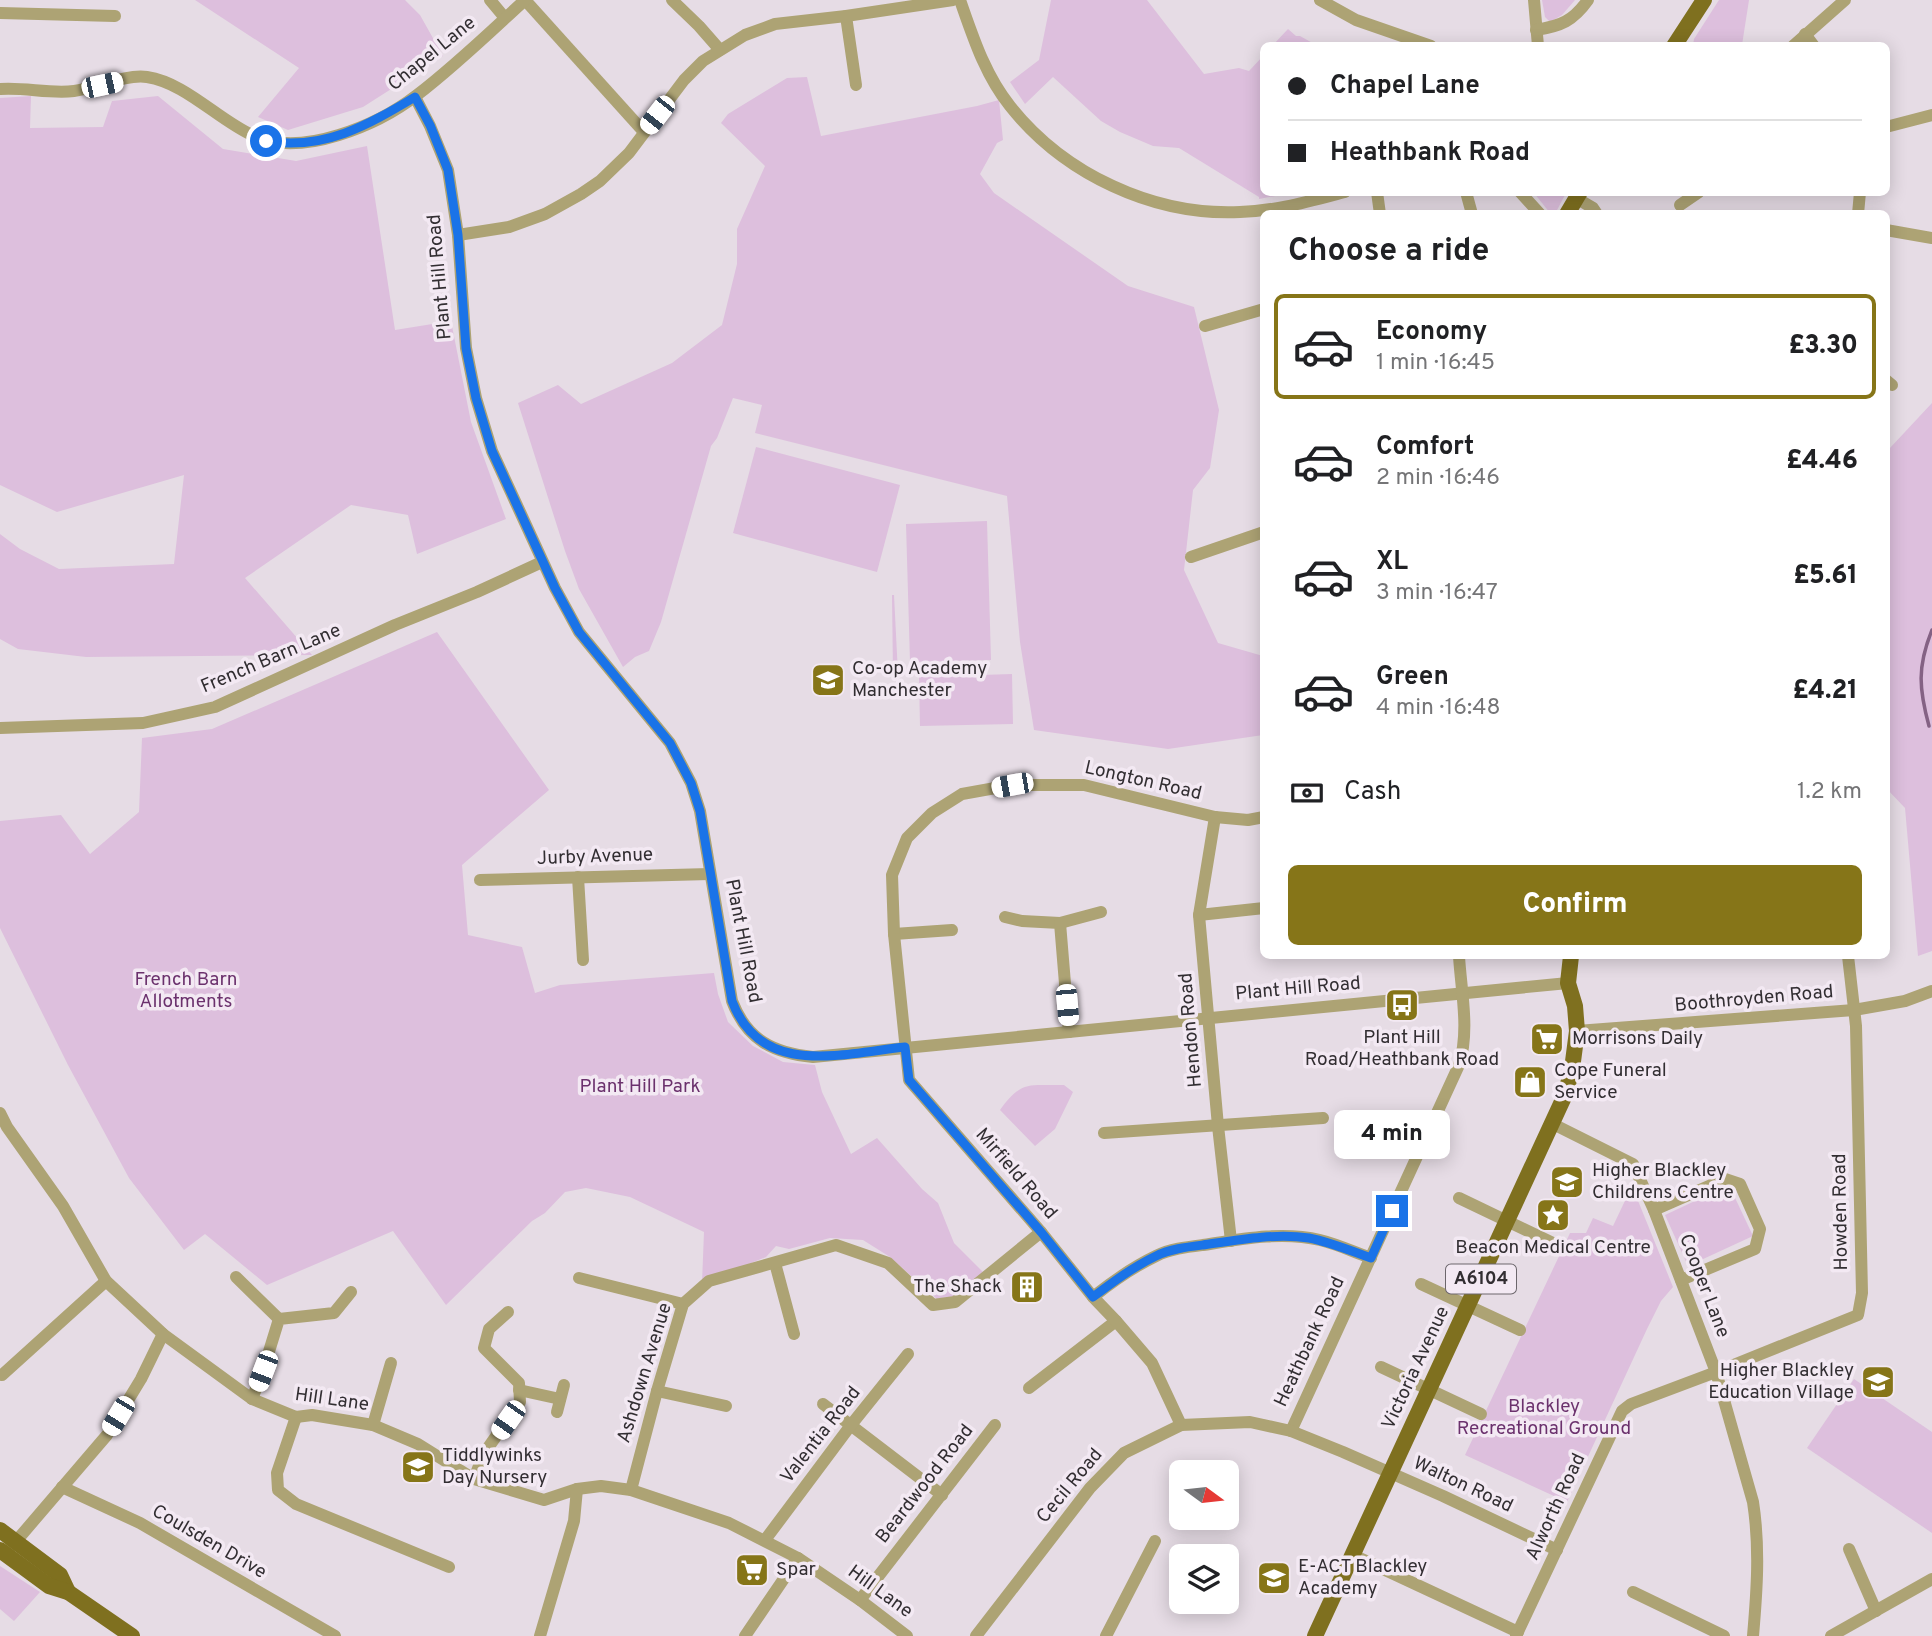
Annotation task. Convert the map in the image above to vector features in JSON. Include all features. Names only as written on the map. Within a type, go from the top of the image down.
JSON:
[{"type":"main road","points":[[1677,42],[1704,0]]},
{"type":"main road","name":"Victoria Avenue","points":[[1315,1636],[1565,1096],[1577,1031],[1575,1006],[1568,983],[1571,959]]},
{"type":"main road","points":[[0,1530],[7,1548],[60,1574],[68,1592],[132,1636]]},
{"type":"street","points":[[490,0],[505,18]]},
{"type":"street","points":[[525,0],[644,132]]},
{"type":"street","name":"Chapel Lane","points":[[0,89],[63,92],[146,77],[172,85],[255,137],[279,143],[335,138],[415,97],[525,0]]},
{"type":"street","points":[[672,0],[720,50]]},
{"type":"street","points":[[458,235],[509,227],[572,201],[617,165],[684,80],[703,61],[744,35],[775,24],[953,0]]},
{"type":"street","points":[[960,0],[984,63],[1010,106],[1047,144],[1101,181],[1165,204],[1224,212],[1278,209],[1329,196]]},
{"type":"street","points":[[1320,0],[1356,20],[1419,42]]},
{"type":"street","points":[[1534,0],[1538,42]]},
{"type":"street","points":[[1536,30],[1563,25],[1588,0]]},
{"type":"street","points":[[1797,42],[1845,0]]},
{"type":"street","points":[[0,13],[116,16]]},
{"type":"street","points":[[846,16],[856,85]]},
{"type":"street","points":[[1805,34],[1811,42]]},
{"type":"street","name":"Plant Hill Road","points":[[415,97],[430,125],[448,170],[458,235],[466,348],[476,398],[492,451],[542,562],[579,632],[670,743],[682,763],[700,811],[732,1001],[742,1022],[764,1043],[791,1055],[813,1057],[1568,983]]},
{"type":"street","points":[[1890,126],[1932,116]]},
{"type":"street","points":[[1524,196],[1536,210]]},
{"type":"street","points":[[1579,196],[1594,210]]},
{"type":"street","points":[[1679,205],[1693,196]]},
{"type":"street","points":[[1890,231],[1932,238]]},
{"type":"street","points":[[1205,326],[1260,310]]},
{"type":"street","points":[[1191,557],[1260,533]]},
{"type":"street","name":"French Barn Lane","points":[[0,728],[143,723],[215,707],[542,562]]},
{"type":"street","name":"Longton Road","points":[[905,1047],[891,875],[907,838],[932,813],[962,794],[1012,785],[1084,785],[1216,817],[1248,820],[1260,818]]},
{"type":"street","name":"Hendon Road","points":[[1216,817],[1199,915],[1231,1241]]},
{"type":"street","name":"Jurby Avenue","points":[[480,880],[710,874]]},
{"type":"street","points":[[579,877],[583,960]]},
{"type":"street","points":[[1199,915],[1260,908]]},
{"type":"street","points":[[1005,917],[1060,923],[1101,912]]},
{"type":"street","points":[[1060,923],[1069,1032]]},
{"type":"street","points":[[894,934],[952,930]]},
{"type":"street","name":"Heathbank Road","points":[[1291,1431],[1459,1065],[1465,1039],[1459,959]]},
{"type":"street","name":"Howden Road","points":[[1716,1372],[1858,1315],[1862,1293],[1857,1040],[1848,959]]},
{"type":"street","name":"Boothroyden Road","points":[[1577,1031],[1854,1010],[1905,1001],[1932,990]]},
{"type":"street","name":"Mirfield Road","points":[[905,1047],[909,1080],[1152,1363],[1181,1424]]},
{"type":"street","name":"Hill Lane","points":[[0,1112],[3,1129],[63,1206],[106,1280],[163,1334],[252,1399],[296,1417],[312,1415],[373,1424],[418,1444],[474,1479],[544,1500],[577,1489],[601,1486],[631,1490],[729,1523],[798,1558],[907,1636]]},
{"type":"street","points":[[1104,1133],[1323,1118]]},
{"type":"street","name":"Cooper Lane","points":[[1553,1124],[1633,1164],[1654,1210],[1716,1372],[1747,1476],[1756,1522],[1759,1561],[1753,1636]]},
{"type":"street","points":[[1654,1210],[1725,1180],[1740,1184],[1760,1229],[1755,1249],[1681,1280]]},
{"type":"street","points":[[1459,1198],[1559,1246]]},
{"type":"street","name":"Ashdown Avenue","points":[[631,1490],[683,1304],[709,1281],[836,1245],[888,1263],[933,1305],[955,1302],[1041,1232]]},
{"type":"street","points":[[1093,1297],[1118,1278],[1158,1255],[1231,1241],[1292,1236],[1321,1241],[1371,1258]]},
{"type":"street","points":[[775,1263],[794,1334]]},
{"type":"street","points":[[236,1277],[279,1319]]},
{"type":"street","points":[[579,1278],[683,1304]]},
{"type":"street","points":[[2,1375],[106,1280]]},
{"type":"street","points":[[1421,1284],[1520,1331]]},
{"type":"street","points":[[279,1319],[334,1313],[351,1293]]},
{"type":"street","points":[[474,1479],[483,1455],[520,1402],[519,1383],[484,1348],[489,1329],[508,1311]]},
{"type":"street","points":[[252,1399],[279,1319]]},
{"type":"street","points":[[1029,1388],[1116,1321]]},
{"type":"street","points":[[7,1548],[107,1435],[141,1379],[163,1334]]},
{"type":"street","name":"Valentia Road","points":[[765,1540],[908,1354]]},
{"type":"street","points":[[373,1424],[391,1363]]},
{"type":"street","points":[[1381,1367],[1481,1414]]},
{"type":"street","name":"Alworth Road","points":[[1517,1634],[1622,1411],[1631,1404],[1716,1372]]},
{"type":"street","points":[[519,1390],[559,1405],[564,1385]]},
{"type":"street","points":[[657,1391],[726,1406]]},
{"type":"street","points":[[823,1404],[942,1495]]},
{"type":"street","points":[[296,1417],[277,1473],[278,1490],[296,1504],[449,1567]]},
{"type":"street","name":"Cecil Road","points":[[976,1636],[1090,1488],[1124,1453],[1181,1424],[1262,1423],[1291,1431],[1391,1473]]},
{"type":"street","name":"Beardwood Road","points":[[860,1600],[995,1425]]},
{"type":"street","name":"Walton Road","points":[[1391,1473],[1557,1550]]},
{"type":"street","name":"Coulsden Drive","points":[[62,1488],[140,1523],[335,1636]]},
{"type":"street","points":[[540,1636],[574,1521],[577,1489]]},
{"type":"street","points":[[1106,1636],[1155,1541]]},
{"type":"street","points":[[1849,1549],[1876,1611]]},
{"type":"street","points":[[1353,1555],[1517,1634]]},
{"type":"street","points":[[745,1636],[798,1558]]},
{"type":"street","points":[[1837,1635],[1932,1579]]},
{"type":"street","points":[[1633,1592],[1724,1636]]},
{"type":"green space","points":[[195,0],[405,0],[420,15],[443,56],[363,107],[288,130],[258,117],[299,68]]},
{"type":"green space","points":[[1051,0],[1147,0],[1204,74],[1239,68],[1249,71],[1260,59],[1260,196],[1275,196],[1259,199],[1179,148],[1153,146],[1120,132],[1101,121],[1053,77],[1025,104],[1010,82],[1039,60]]},
{"type":"green space","points":[[1542,0],[1575,0],[1562,15],[1550,22],[1545,17]]},
{"type":"green space","points":[[1719,0],[1749,0],[1742,42],[1694,42]]},
{"type":"green space","points":[[1288,29],[1311,42],[1276,42]]},
{"type":"green space","points":[[807,77],[821,136],[999,100],[1003,140],[997,143],[980,174],[994,193],[1128,286],[1194,307],[1219,410],[1210,468],[1193,490],[1184,570],[1218,643],[1260,655],[1260,735],[1168,749],[1034,730],[1020,642],[1007,496],[755,433],[762,405],[733,398],[717,438],[711,446],[661,622],[649,651],[635,657],[623,667],[579,589],[518,403],[558,385],[581,404],[672,363],[722,325],[737,264],[737,229],[765,166],[721,123],[728,114],[787,78]]},
{"type":"green space","points":[[31,96],[30,128],[103,127],[112,101],[158,96],[223,149],[296,161],[367,146],[395,330],[451,321],[471,422],[506,519],[417,554],[408,515],[351,505],[245,578],[312,655],[86,657],[18,649],[0,639],[0,534],[20,549],[59,569],[174,564],[184,475],[57,512],[0,485],[0,98]]},
{"type":"green space","points":[[1536,196],[1564,196],[1557,210],[1548,210]]},
{"type":"green space","points":[[1932,403],[1932,951],[1918,956],[1905,808],[1890,792],[1890,448]]},
{"type":"green space","points":[[756,447],[900,485],[877,572],[733,533]]},
{"type":"green space","points":[[987,521],[991,660],[910,662],[906,524]]},
{"type":"green space","points":[[892,595],[898,674],[893,675]]},
{"type":"green space","points":[[437,632],[549,790],[462,865],[468,935],[522,947],[535,993],[560,985],[714,973],[728,1022],[753,1046],[783,1062],[815,1065],[822,1092],[851,1154],[877,1138],[938,1203],[954,1243],[984,1273],[956,1296],[937,1299],[890,1257],[863,1240],[830,1238],[789,1249],[776,1246],[766,1257],[702,1283],[704,1232],[630,1197],[586,1188],[565,1192],[446,1305],[393,1231],[267,1285],[205,1234],[184,1250],[129,1178],[68,1065],[0,928],[0,821],[61,815],[90,854],[139,812],[142,738],[212,729]]},
{"type":"green space","points":[[1012,674],[1013,724],[920,726],[919,677]]},
{"type":"green space","points":[[1064,1085],[1073,1092],[1055,1129],[1035,1146],[1000,1110],[1014,1093],[1028,1086]]},
{"type":"green space","points":[[1729,1185],[1753,1236],[1688,1266],[1665,1215]]},
{"type":"green space","name":"Blackley Recreational Ground","points":[[1632,1186],[1673,1287],[1661,1301],[1647,1329],[1567,1502],[1465,1455],[1570,1233],[1586,1233],[1593,1218],[1613,1226]]},
{"type":"green space","points":[[1854,1379],[1932,1432],[1932,1533],[1807,1448]]},
{"type":"green space","points":[[0,1566],[40,1592],[14,1621],[0,1609]]},
{"type":"waterway","points":[[1929,726],[1921,678],[1924,655],[1932,630]]},
{"type":"place","name":"Co-op Academy Manchester","points":[[828,680]]},
{"type":"place","name":"Plant Hill Road/Heathbank Road","points":[[1402,1005]]},
{"type":"place","name":"Morrisons Daily","points":[[1547,1039]]},
{"type":"place","name":"Cope Funeral Service","points":[[1530,1082]]},
{"type":"place","name":"Higher Blackley Childrens Centre","points":[[1567,1182]]},
{"type":"place","name":"Beacon Medical Centre","points":[[1553,1215]]},
{"type":"place","name":"The Shack","points":[[1027,1287]]},
{"type":"place","name":"Higher Blackley Education Village","points":[[1878,1382]]},
{"type":"place","name":"Tiddlywinks Day Nursery","points":[[418,1467]]},
{"type":"place","name":"Spar","points":[[752,1570]]},
{"type":"place","name":"E-ACT Blackley Academy","points":[[1274,1578]]},
{"type":"route","points":[[266,141],[293,143],[335,138],[415,97],[430,125],[448,170],[458,235],[466,348],[476,398],[492,451],[555,588],[579,632],[670,743],[691,783],[700,811],[729,989],[742,1022],[754,1035],[774,1049],[791,1055],[813,1057],[905,1047],[909,1080],[1041,1232],[1093,1297],[1118,1278],[1158,1255],[1231,1241],[1292,1236],[1321,1241],[1371,1258],[1392,1211]]},
{"type":"park label","name":"French Barn Allotments","points":[[186,991]]},
{"type":"park label","name":"Plant Hill Park","points":[[640,1087]]}]
